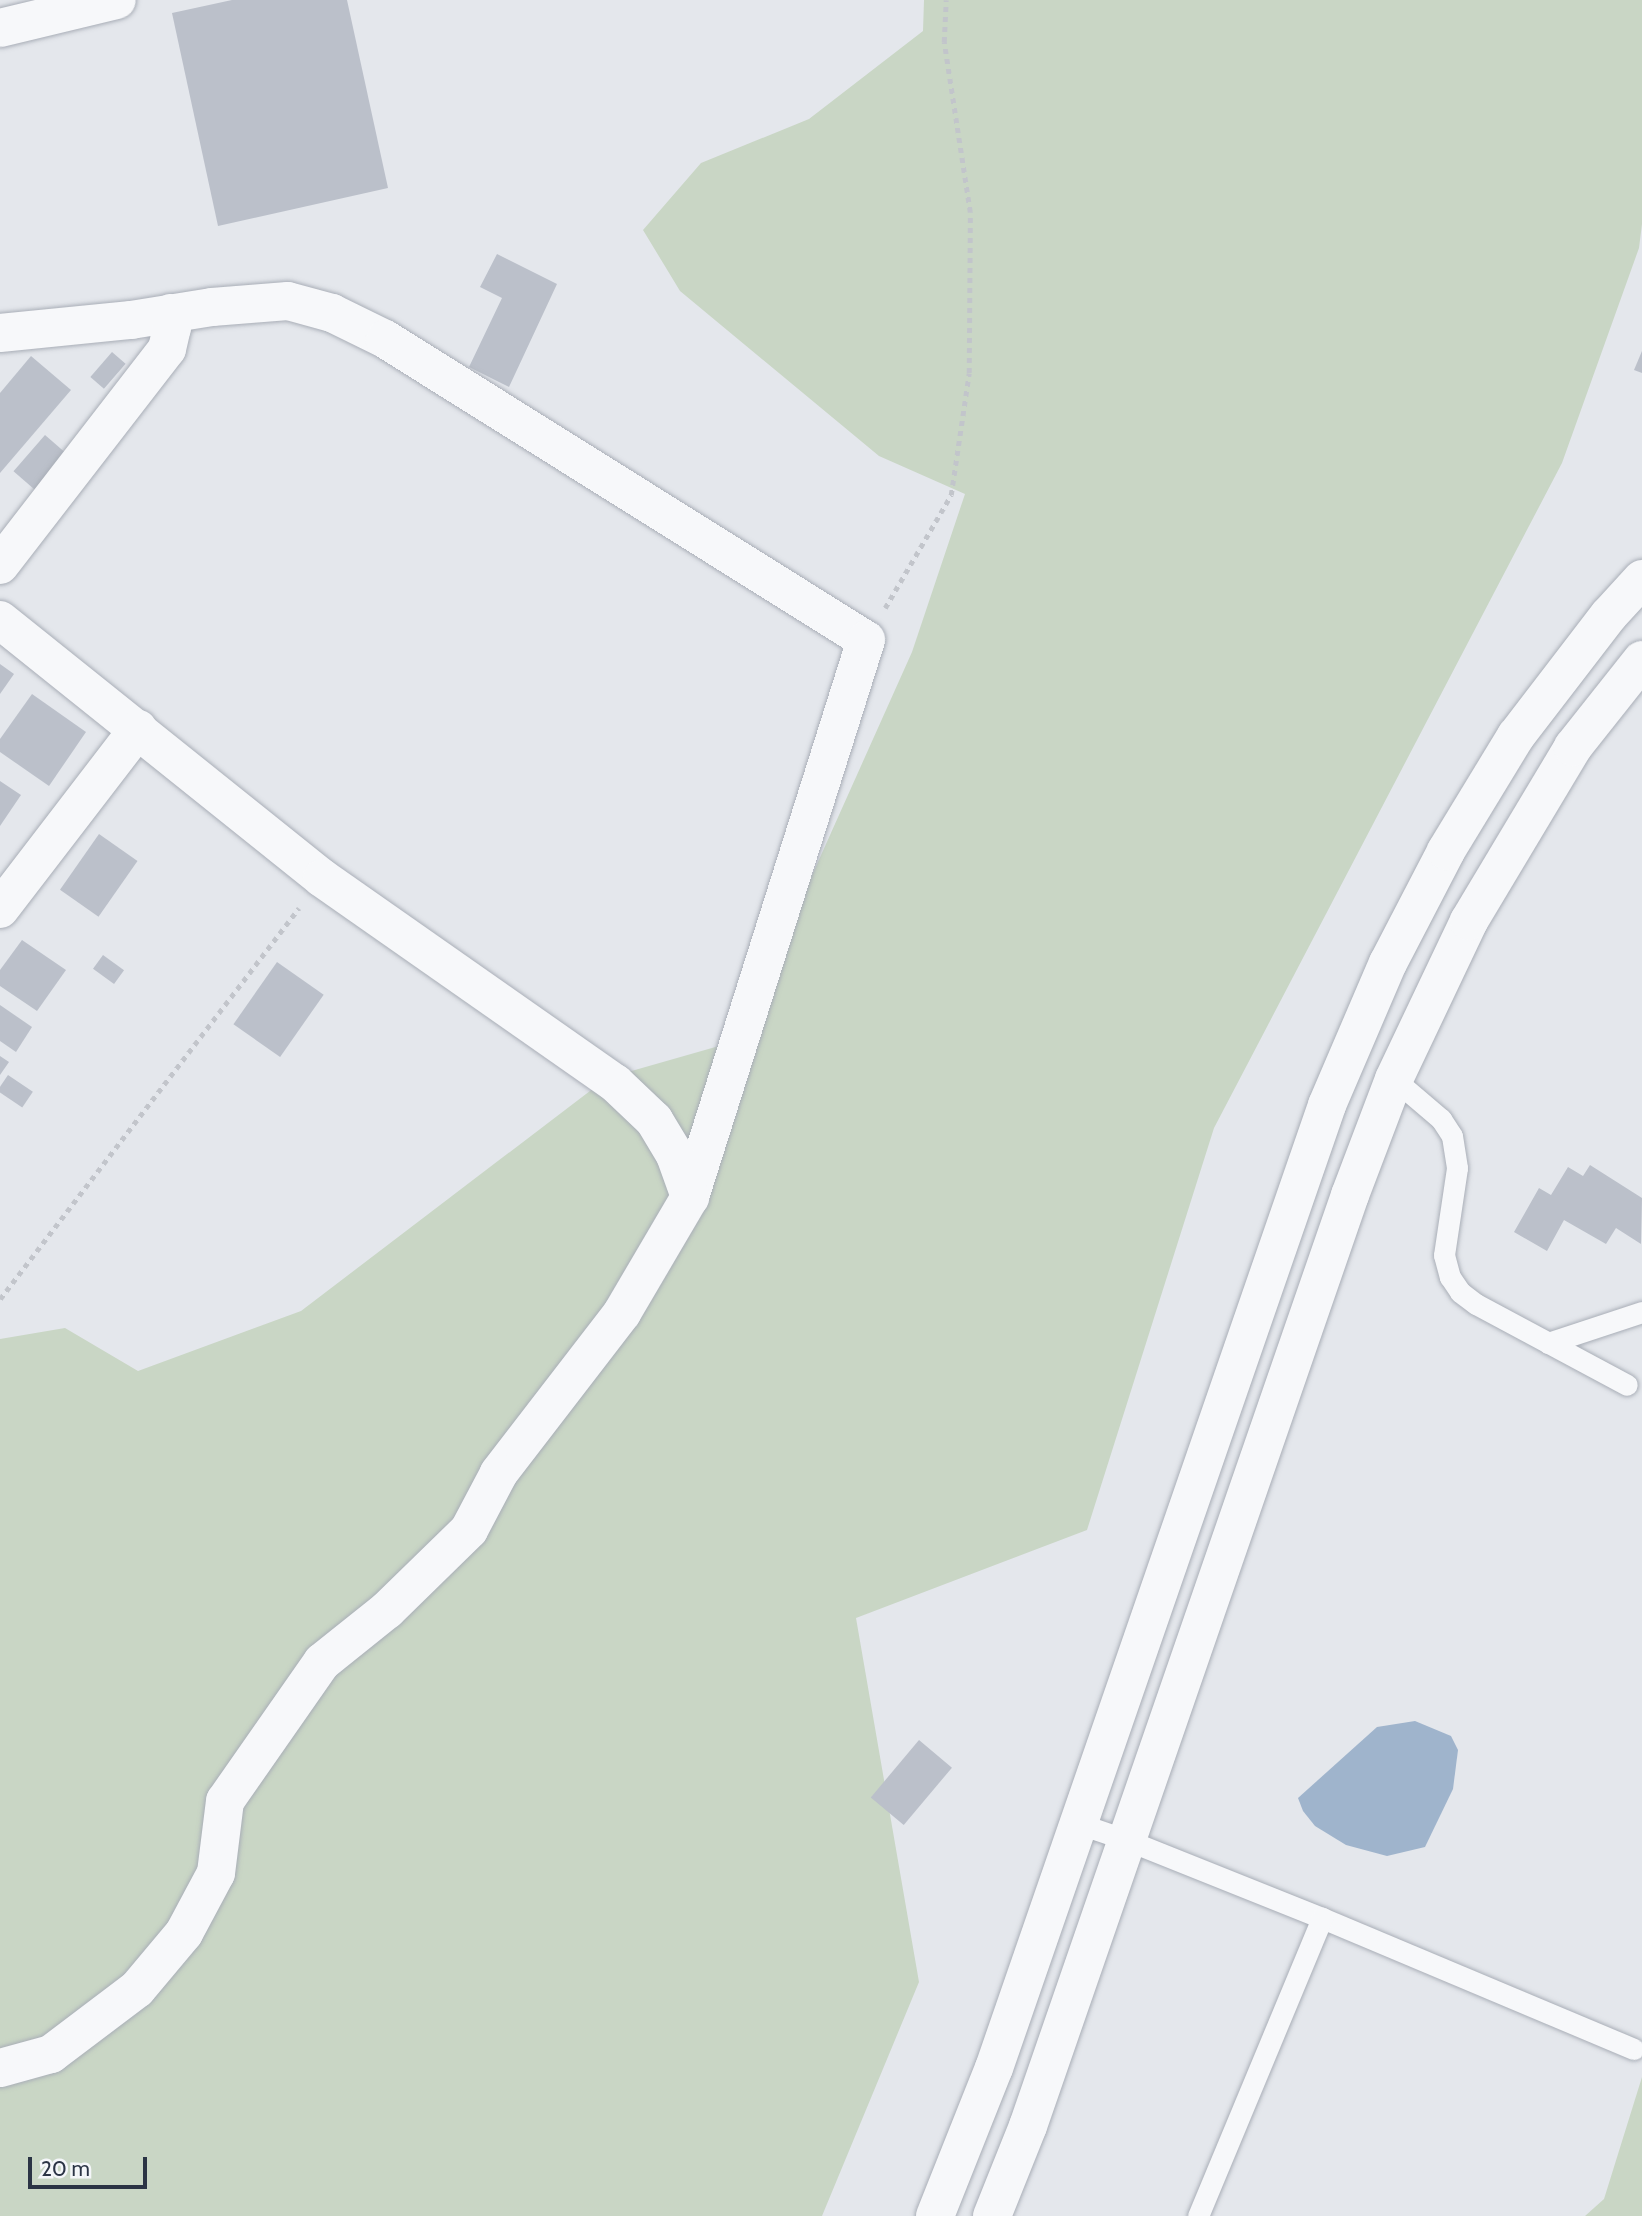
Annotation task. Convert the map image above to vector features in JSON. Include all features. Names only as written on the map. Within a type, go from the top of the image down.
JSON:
[{"type":"street","points":[[0,28],[117,0]]},
{"type":"street","points":[[0,334],[212,307],[288,301],[310,306],[356,323],[866,640],[690,1197],[622,1313],[499,1472],[470,1530],[387,1610],[322,1662],[225,1801],[216,1873],[184,1933],[136,1989],[51,2054],[0,2068]]},
{"type":"street","points":[[0,565],[167,349],[172,328],[171,313]]},
{"type":"street","points":[[935,2216],[994,2068],[1327,1105],[1388,963],[1446,851],[1516,736],[1609,615],[1642,579]]},
{"type":"street","points":[[0,620],[322,878],[615,1083],[654,1120],[675,1155],[690,1197]]},
{"type":"street","points":[[992,2216],[1028,2126],[1350,1195],[1394,1079],[1469,921],[1573,747],[1642,660]]},
{"type":"street","points":[[0,909],[138,729]]},
{"type":"lane","points":[[1394,1079],[1441,1119],[1452,1136],[1457,1168],[1444,1255],[1450,1278],[1460,1292],[1476,1304],[1627,1385]]},
{"type":"lane","points":[[1548,1343],[1642,1312]]},
{"type":"lane","points":[[1077,1823],[1127,1840],[1322,1918],[1634,2049]]},
{"type":"lane","points":[[1198,2216],[1322,1918]]},
{"type":"path","points":[[866,640],[951,495],[969,373],[970,212],[944,43],[946,0]]},
{"type":"path","points":[[0,1299],[322,878]]},
{"type":"green space","points":[[924,0],[1642,0],[1642,224],[1639,248],[1562,463],[1214,1128],[1087,1530],[856,1618],[919,1982],[822,2216],[0,2216],[0,1339],[65,1328],[138,1371],[301,1311],[607,1078],[719,1046],[809,882],[912,652],[965,494],[879,456],[680,291],[643,230],[701,163],[809,119],[923,31]]},
{"type":"green space","points":[[1642,2077],[1642,2216],[1585,2216],[1604,2199]]},
{"type":"water","points":[[1415,1721],[1451,1736],[1458,1750],[1453,1789],[1425,1847],[1387,1856],[1346,1845],[1315,1826],[1303,1811],[1298,1798],[1377,1727]]},
{"type":"building","points":[[232,0],[347,0],[388,188],[218,226],[172,13]]},
{"type":"building","points":[[497,254],[557,284],[509,387],[469,367],[502,298],[480,287]]},
{"type":"building","points":[[1642,351],[1642,373],[1634,370]]},
{"type":"building","points":[[112,352],[126,364],[104,389],[90,377]]},
{"type":"building","points":[[31,356],[71,390],[0,473],[0,393]]},
{"type":"building","points":[[45,435],[67,454],[35,490],[14,471]]},
{"type":"building","points":[[0,664],[14,674],[0,694]]},
{"type":"building","points":[[32,694],[86,732],[49,786],[0,752],[0,739]]},
{"type":"building","points":[[0,781],[21,795],[0,826]]},
{"type":"building","points":[[99,834],[138,861],[98,917],[60,890]]},
{"type":"building","points":[[22,940],[66,970],[37,1011],[0,986],[0,970]]},
{"type":"building","points":[[103,955],[124,970],[114,984],[93,969]]},
{"type":"building","points":[[277,962],[324,995],[280,1057],[233,1024]]},
{"type":"building","points":[[0,1005],[32,1027],[16,1052],[0,1041]]},
{"type":"building","points":[[0,1056],[9,1062],[0,1075]]},
{"type":"building","points":[[8,1075],[33,1092],[22,1108],[0,1093],[0,1087]]},
{"type":"building","points":[[1590,1165],[1642,1198],[1641,1244],[1616,1228],[1606,1244],[1564,1220],[1547,1251],[1514,1232],[1539,1188],[1551,1195],[1568,1167],[1583,1176]]},
{"type":"building","points":[[919,1740],[952,1768],[904,1825],[871,1797]]}]
